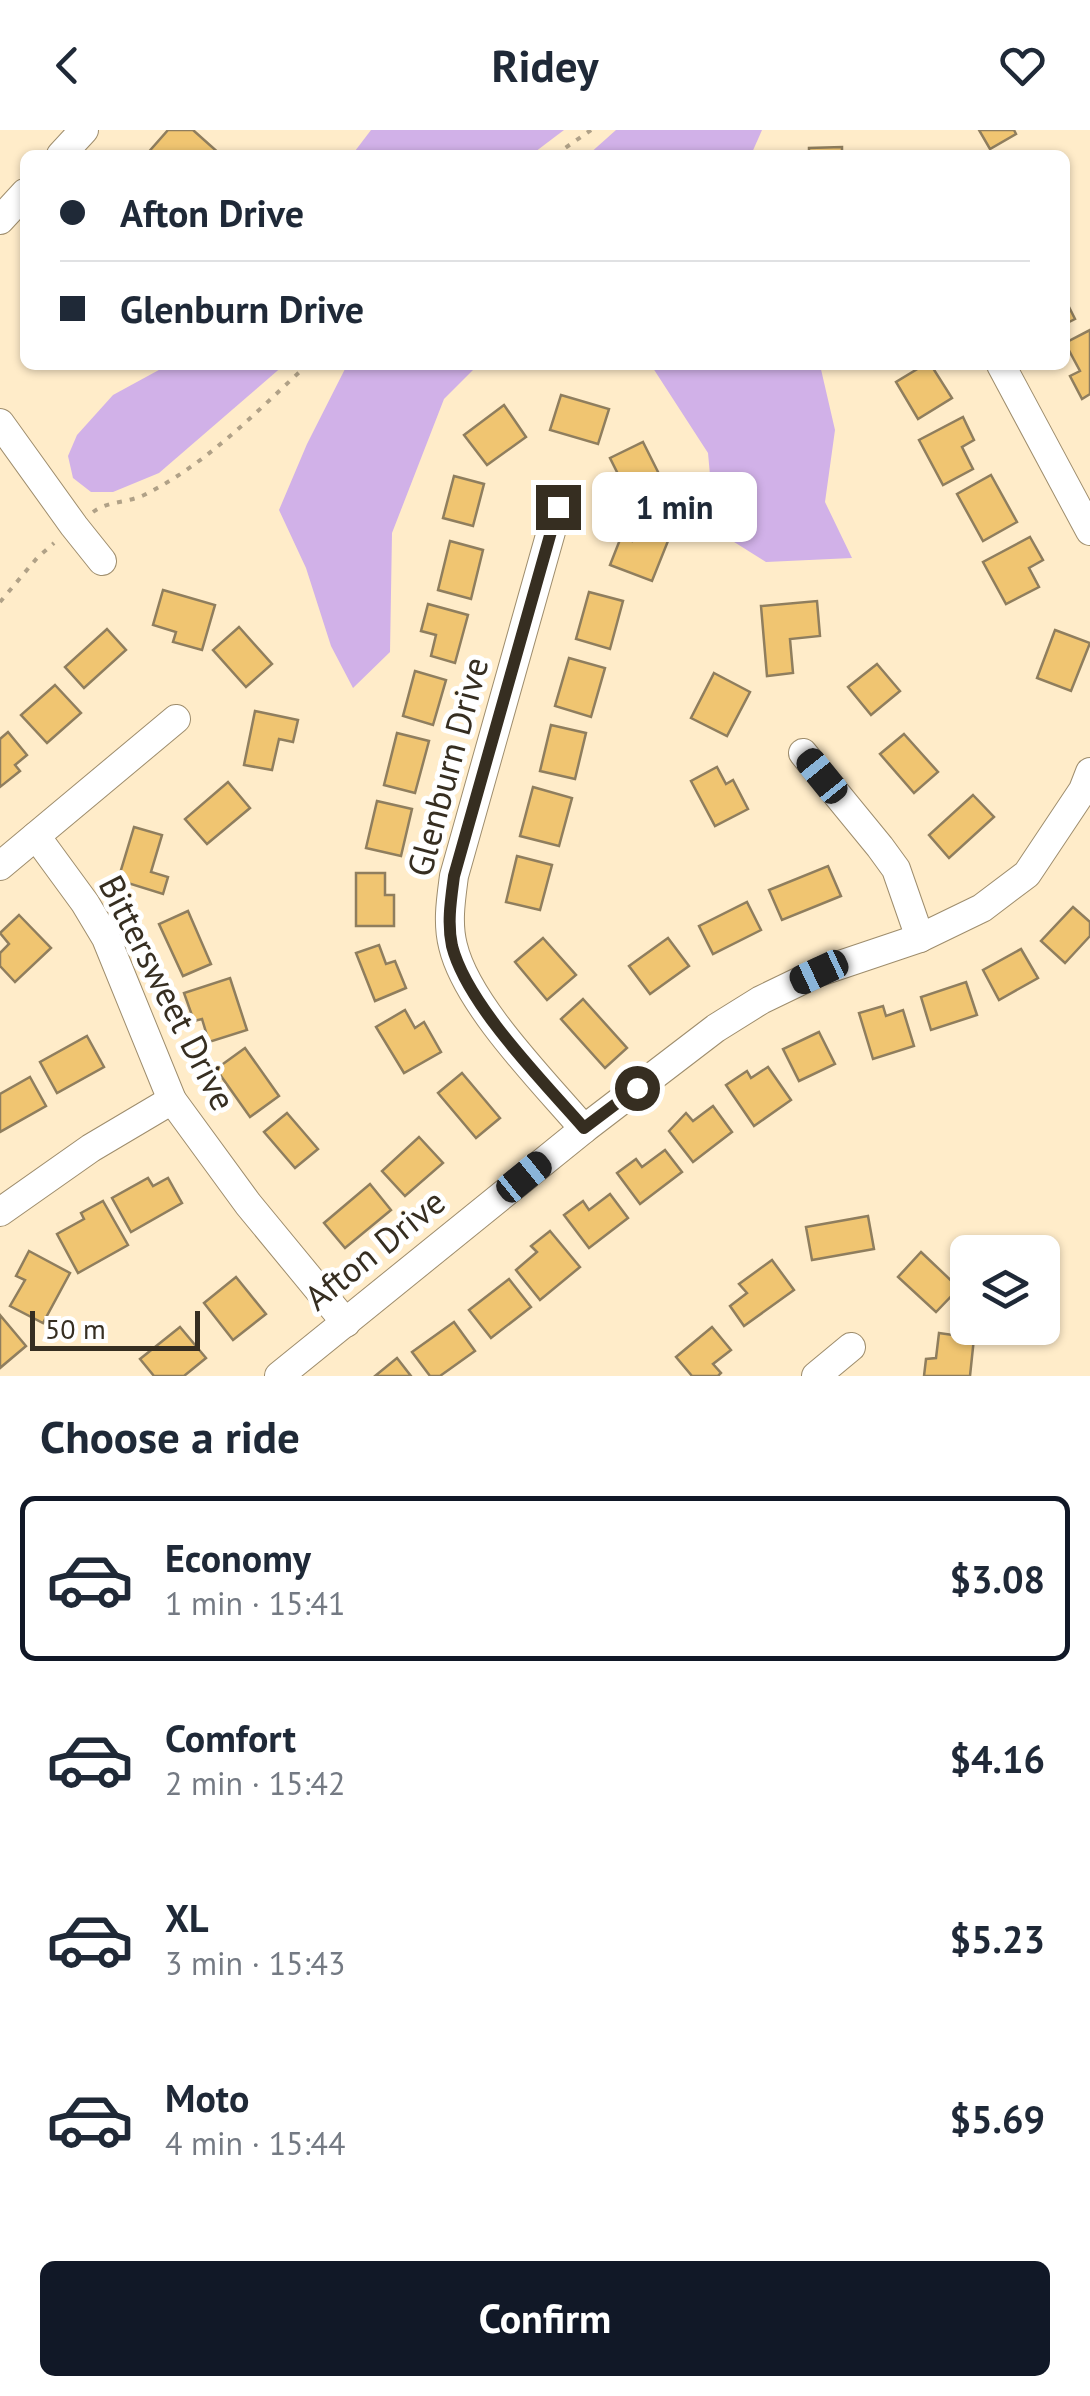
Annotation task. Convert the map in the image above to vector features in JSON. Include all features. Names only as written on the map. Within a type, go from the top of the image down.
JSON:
[{"type":"street","points":[[66,150],[84,130]]},
{"type":"street","points":[[0,220],[20,198]]},
{"type":"street","points":[[1003,370],[1090,531]]},
{"type":"street","points":[[0,422],[102,561]]},
{"type":"street","name":"Glenburn Drive","points":[[558,507],[454,876],[449,912],[452,946],[464,976],[499,1030],[584,1128]]},
{"type":"street","points":[[0,866],[176,720]]},
{"type":"street","points":[[803,753],[896,869],[920,938]]},
{"type":"street","name":"Afton Drive","points":[[280,1376],[584,1128],[716,1028],[761,1000],[819,972],[920,938],[982,908],[1027,874],[1083,790],[1090,772]]},
{"type":"street","name":"Bittersweet Drive","points":[[36,836],[106,938],[172,1100],[248,1204],[346,1322]]},
{"type":"street","points":[[0,1212],[91,1148],[172,1100]]},
{"type":"street","points":[[816,1376],[851,1347]]},
{"type":"path","points":[[562,150],[592,130]]},
{"type":"path","points":[[0,602],[37,558],[74,526],[103,505],[141,496],[214,451],[302,370]]},
{"type":"shaded area","points":[[371,130],[564,130],[538,150],[356,150]]},
{"type":"shaded area","points":[[616,130],[762,130],[753,150],[594,150]]},
{"type":"shaded area","points":[[159,370],[278,370],[159,473],[113,492],[91,492],[73,478],[68,456],[77,435],[113,395]]},
{"type":"shaded area","points":[[344,370],[473,370],[444,399],[392,533],[390,652],[353,688],[331,646],[306,568],[279,510]]},
{"type":"shaded area","points":[[654,370],[821,370],[835,430],[825,502],[852,558],[766,562],[715,530],[708,453]]},
{"type":"building","points":[[168,130],[193,130],[215,150],[150,150]]},
{"type":"building","points":[[979,130],[1014,130],[1016,134],[990,149]]},
{"type":"building","points":[[842,147],[842,150],[809,150]]},
{"type":"building","points":[[1090,330],[1090,394],[1082,399],[1070,376],[1080,371],[1070,352],[1070,340]]},
{"type":"building","points":[[916,370],[934,370],[952,398],[918,419],[896,382]]},
{"type":"building","points":[[561,395],[609,409],[598,444],[550,430]]},
{"type":"building","points":[[504,405],[526,437],[487,465],[464,435]]},
{"type":"building","points":[[963,417],[974,440],[962,447],[973,469],[943,485],[919,440]]},
{"type":"building","points":[[643,442],[664,484],[631,500],[610,458]]},
{"type":"building","points":[[991,475],[1017,522],[983,541],[957,494]]},
{"type":"building","points":[[454,476],[484,484],[473,526],[443,518]]},
{"type":"building","points":[[639,524],[670,536],[652,581],[610,565],[621,537],[632,541]]},
{"type":"building","points":[[1030,537],[1043,560],[1029,568],[1039,587],[1006,604],[983,562]]},
{"type":"building","points":[[450,541],[483,550],[471,599],[438,590]]},
{"type":"building","points":[[163,590],[215,605],[202,650],[173,642],[176,632],[153,625]]},
{"type":"building","points":[[589,592],[623,601],[610,649],[576,639]]},
{"type":"building","points":[[817,601],[820,636],[790,639],[793,673],[767,676],[761,606]]},
{"type":"building","points":[[428,604],[468,615],[455,663],[431,656],[436,635],[421,631]]},
{"type":"building","points":[[239,627],[272,664],[246,687],[213,650]]},
{"type":"building","points":[[107,629],[126,650],[84,688],[65,667]]},
{"type":"building","points":[[1055,630],[1090,643],[1071,691],[1037,678]]},
{"type":"building","points":[[569,658],[605,668],[591,717],[555,706]]},
{"type":"building","points":[[877,664],[900,691],[871,715],[848,687]]},
{"type":"building","points":[[415,671],[446,680],[433,725],[403,716]]},
{"type":"building","points":[[714,673],[750,692],[727,736],[691,718]]},
{"type":"building","points":[[55,685],[81,713],[47,743],[21,715]]},
{"type":"building","points":[[255,711],[298,720],[293,742],[279,739],[272,770],[244,765]]},
{"type":"building","points":[[551,725],[586,733],[575,779],[540,771]]},
{"type":"building","points":[[8,732],[27,755],[15,765],[20,771],[0,787],[0,739]]},
{"type":"building","points":[[397,733],[429,741],[415,793],[384,785]]},
{"type":"building","points":[[904,734],[938,772],[914,793],[880,754]]},
{"type":"building","points":[[717,767],[726,784],[733,780],[748,809],[715,826],[691,781]]},
{"type":"building","points":[[228,782],[250,808],[207,844],[185,819]]},
{"type":"building","points":[[533,787],[572,798],[559,846],[520,836]]},
{"type":"building","points":[[973,795],[994,817],[949,858],[929,835]]},
{"type":"building","points":[[377,801],[412,809],[401,856],[366,848]]},
{"type":"building","points":[[134,827],[162,835],[151,872],[168,877],[163,894],[118,880]]},
{"type":"building","points":[[517,856],[552,865],[540,910],[506,902]]},
{"type":"building","points":[[828,866],[841,896],[782,920],[769,890]]},
{"type":"building","points":[[356,873],[385,873],[385,895],[394,895],[394,926],[356,926]]},
{"type":"building","points":[[747,902],[761,930],[713,954],[699,926]]},
{"type":"building","points":[[1073,907],[1090,922],[1090,936],[1065,963],[1041,941]]},
{"type":"building","points":[[188,911],[211,964],[183,976],[159,924]]},
{"type":"building","points":[[19,915],[51,948],[15,982],[0,966],[0,953],[9,944],[0,933]]},
{"type":"building","points":[[543,938],[576,975],[547,1000],[515,962]]},
{"type":"building","points":[[668,938],[689,966],[650,994],[629,966]]},
{"type":"building","points":[[379,945],[386,964],[395,961],[406,988],[375,1001],[356,953]]},
{"type":"building","points":[[1021,949],[1038,978],[999,1000],[983,970]]},
{"type":"building","points":[[230,978],[247,1030],[209,1042],[202,1019],[194,1021],[184,993]]},
{"type":"building","points":[[966,982],[977,1015],[931,1030],[921,997]]},
{"type":"building","points":[[583,999],[627,1048],[605,1068],[561,1019]]},
{"type":"building","points":[[883,1006],[886,1016],[903,1010],[914,1046],[873,1059],[859,1013]]},
{"type":"building","points":[[405,1010],[415,1028],[424,1022],[441,1052],[404,1073],[376,1027]]},
{"type":"building","points":[[819,1032],[835,1064],[799,1081],[783,1049]]},
{"type":"building","points":[[87,1036],[104,1067],[57,1093],[40,1062]]},
{"type":"building","points":[[245,1048],[279,1096],[250,1117],[216,1069]]},
{"type":"building","points":[[768,1067],[791,1100],[754,1126],[726,1085],[747,1071],[751,1078]]},
{"type":"building","points":[[462,1073],[500,1118],[476,1138],[438,1093]]},
{"type":"building","points":[[30,1077],[46,1106],[0,1132],[0,1094]]},
{"type":"building","points":[[713,1106],[732,1132],[693,1162],[669,1131],[686,1113],[693,1121]]},
{"type":"building","points":[[287,1113],[318,1149],[295,1168],[264,1132]]},
{"type":"building","points":[[419,1137],[443,1163],[405,1196],[382,1171]]},
{"type":"building","points":[[665,1150],[682,1172],[640,1204],[617,1173],[636,1159],[642,1167]]},
{"type":"building","points":[[148,1178],[153,1186],[168,1178],[182,1203],[131,1232],[112,1198]]},
{"type":"building","points":[[370,1184],[391,1210],[345,1248],[324,1223]]},
{"type":"building","points":[[610,1194],[628,1218],[589,1248],[564,1215],[583,1201],[589,1210]]},
{"type":"building","points":[[103,1201],[128,1245],[78,1273],[57,1234],[84,1219],[81,1213]]},
{"type":"building","points":[[868,1216],[874,1249],[812,1260],[806,1227]]},
{"type":"building","points":[[550,1231],[580,1267],[540,1300],[516,1270],[537,1252],[531,1246]]},
{"type":"building","points":[[29,1251],[70,1273],[43,1323],[10,1306],[25,1280],[16,1276]]},
{"type":"building","points":[[921,1252],[950,1279],[950,1297],[936,1312],[898,1277]]},
{"type":"building","points":[[772,1260],[794,1290],[744,1326],[730,1306],[747,1293],[739,1284]]},
{"type":"building","points":[[236,1277],[266,1314],[233,1340],[204,1303]]},
{"type":"building","points":[[509,1279],[531,1307],[491,1338],[469,1310]]},
{"type":"building","points":[[0,1315],[26,1346],[0,1368]]},
{"type":"building","points":[[454,1322],[475,1351],[440,1376],[430,1376],[412,1352]]},
{"type":"building","points":[[180,1327],[206,1358],[184,1376],[154,1376],[140,1359]]},
{"type":"building","points":[[712,1327],[731,1350],[713,1364],[721,1373],[718,1376],[692,1376],[676,1357]]},
{"type":"building","points":[[939,1333],[950,1335],[950,1345],[973,1345],[970,1376],[924,1376],[926,1359],[936,1358]]},
{"type":"building","points":[[397,1358],[411,1376],[375,1376]]},
{"type":"route","points":[[558,507],[454,876],[449,912],[452,946],[464,976],[499,1030],[584,1128],[637,1088]]}]
